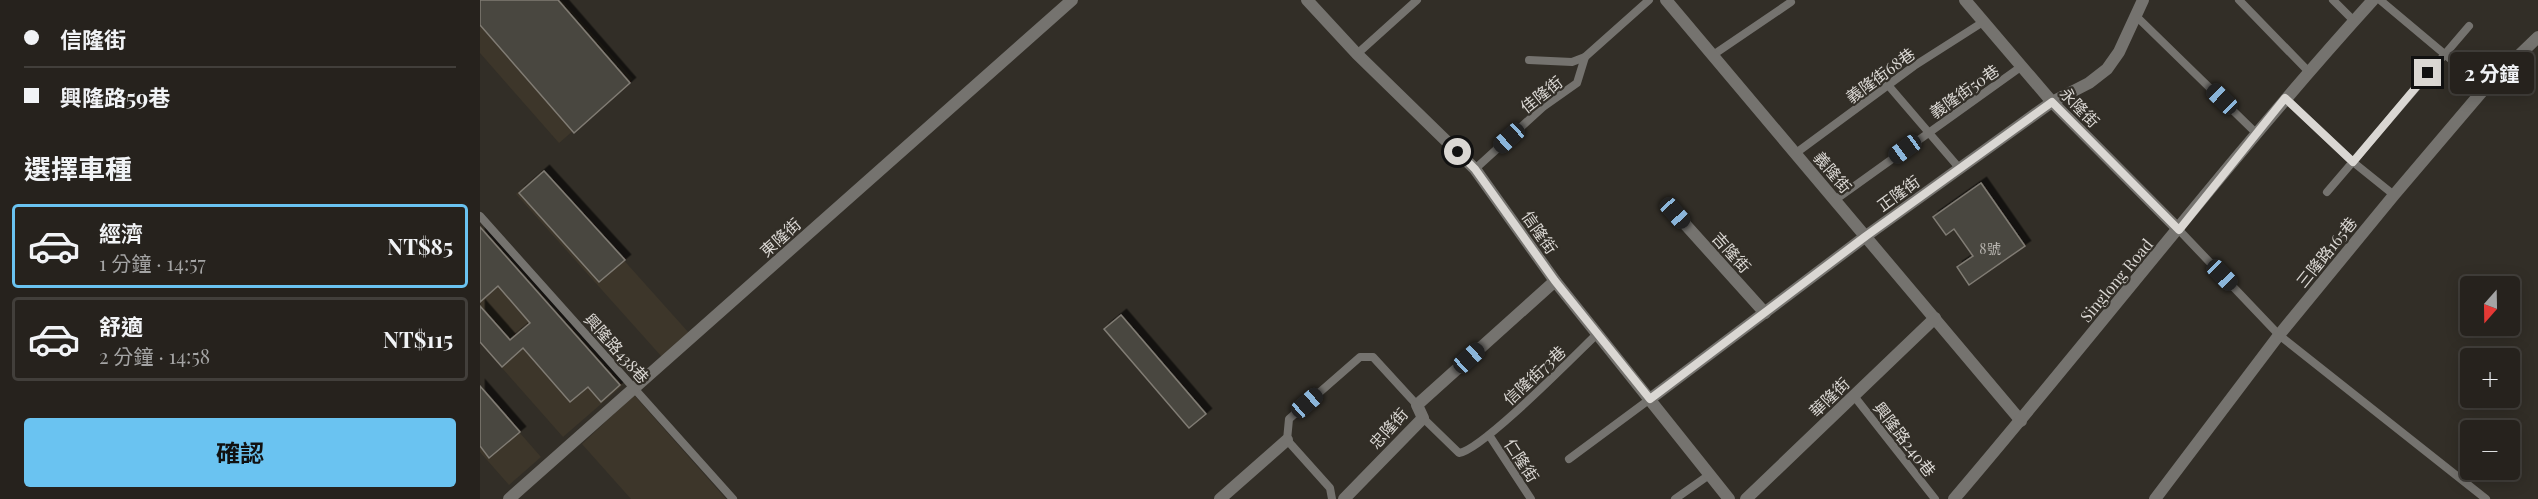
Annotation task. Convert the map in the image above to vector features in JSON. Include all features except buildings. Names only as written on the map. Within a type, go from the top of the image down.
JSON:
[{"type":"street","name":"東隆街","points":[[509,499],[1072,0]]},
{"type":"street","name":"信隆街","points":[[1307,0],[1357,54],[1475,169],[1555,281],[1729,499]]},
{"type":"street","name":"義隆街","points":[[1666,0],[2021,420]]},
{"type":"street","name":"永隆街","points":[[1965,0],[2052,102],[2179,230]]},
{"type":"street","name":"正隆街","points":[[1650,399],[1866,236],[2052,102],[2089,83],[2108,69],[2119,52],[2143,0]]},
{"type":"street","name":"Singlong Road","points":[[1954,499],[2179,230],[2285,98],[2373,0]]},
{"type":"street","name":"三隆路165巷","points":[[2155,499],[2279,335],[2394,195],[2485,88],[2538,37]]},
{"type":"street","name":"吉隆街","points":[[1675,213],[1765,313]]},
{"type":"street","name":"忠隆街","points":[[1344,499],[1423,418],[1417,405],[1555,281]]},
{"type":"street","name":"華隆街","points":[[1746,499],[1935,318]]},
{"type":"street","points":[[1220,499],[1287,440]]},
{"type":"lane","points":[[1357,54],[1417,0]]},
{"type":"lane","name":"佳隆街","points":[[1529,60],[1572,62],[1585,57],[1649,0]]},
{"type":"lane","points":[[2239,0],[2309,72]]},
{"type":"lane","points":[[2333,0],[2354,21]]},
{"type":"lane","points":[[2380,0],[2485,88]]},
{"type":"lane","points":[[1713,55],[1791,2]]},
{"type":"lane","points":[[2136,16],[2256,133]]},
{"type":"lane","name":"義隆街68巷","points":[[1796,153],[1888,85],[1983,22]]},
{"type":"lane","points":[[2327,192],[2469,26]]},
{"type":"lane","name":"佳隆街","points":[[1475,169],[1543,107],[1577,83],[1585,57]]},
{"type":"lane","name":"義隆街50巷","points":[[1835,200],[2022,66]]},
{"type":"lane","points":[[1888,85],[1960,169]]},
{"type":"lane","points":[[2285,98],[2353,162],[2394,195]]},
{"type":"lane","name":"興隆路438巷","points":[[480,216],[733,499]]},
{"type":"lane","points":[[2179,230],[2279,335],[2486,499]]},
{"type":"lane","name":"信隆街73巷","points":[[1423,418],[1459,453],[1465,453],[1490,435],[1597,334]]},
{"type":"lane","points":[[1332,499],[1330,488],[1287,440],[1289,419],[1360,357],[1373,357],[1417,405]]},
{"type":"lane","name":"興隆路240巷","points":[[1854,396],[1935,499]]},
{"type":"lane","points":[[1569,459],[1650,399]]},
{"type":"lane","name":"仁隆街","points":[[1490,435],[1531,499]]},
{"type":"lane","points":[[1675,499],[1709,475]]},
{"type":"shaded area","points":[[480,0],[562,0],[633,79],[559,143],[480,53]]},
{"type":"shaded area","points":[[543,170],[689,333],[662,357],[516,194]]},
{"type":"shaded area","points":[[480,225],[623,385],[563,437],[480,343]]},
{"type":"shaded area","points":[[480,387],[541,457],[509,485],[480,452]]},
{"type":"shaded area","points":[[634,395],[726,499],[631,499],[582,444]]},
{"type":"route","points":[[1458,152],[1475,169],[1555,281],[1650,399],[1866,236],[2052,102],[2179,230],[2285,98],[2353,162],[2428,73]]}]
